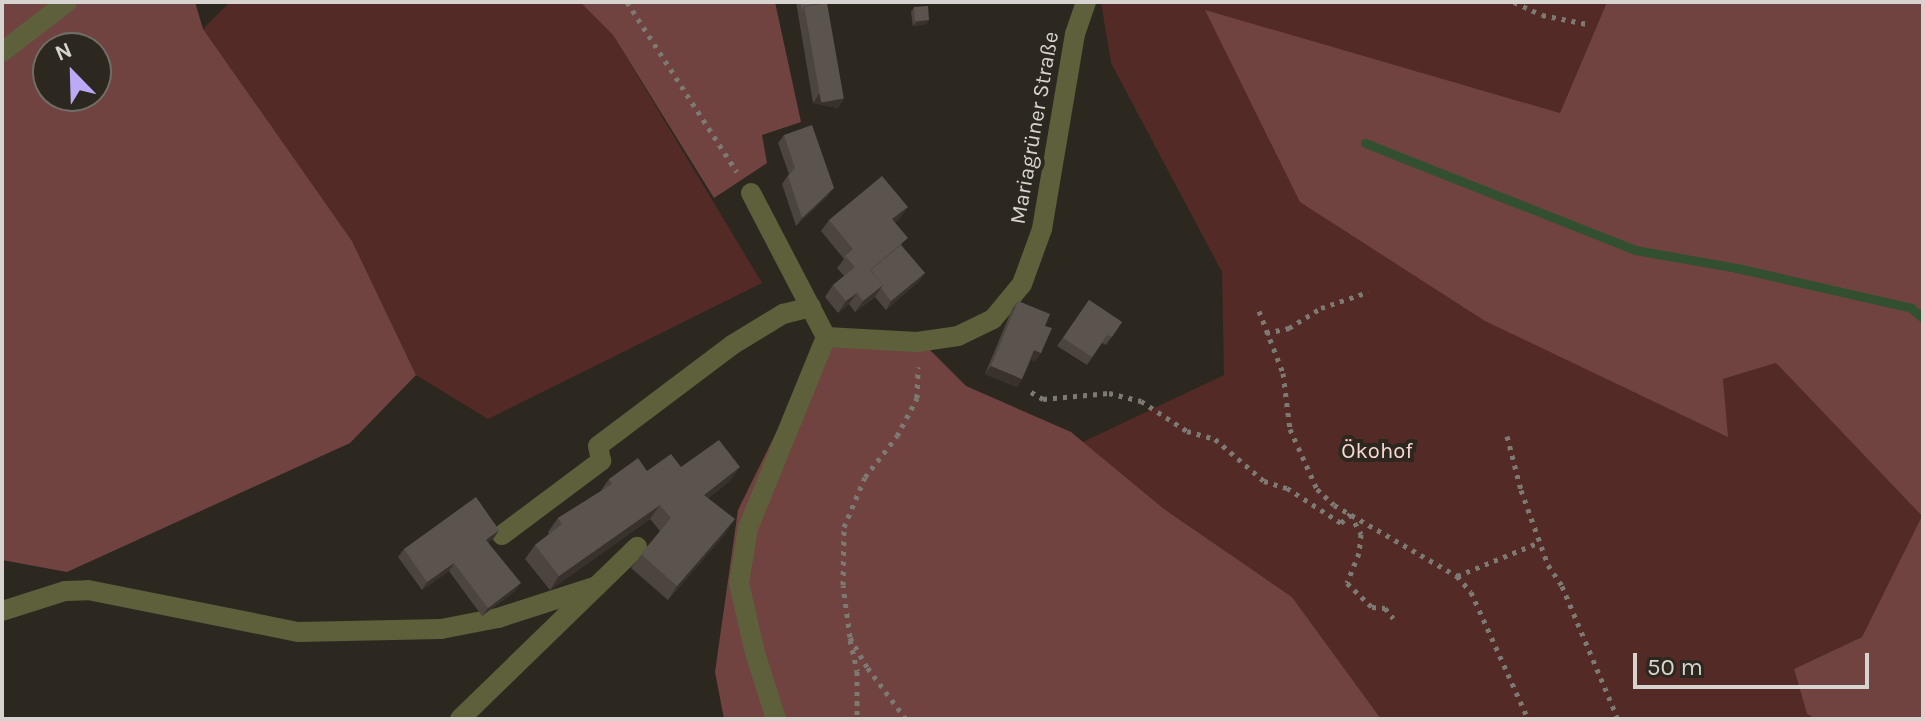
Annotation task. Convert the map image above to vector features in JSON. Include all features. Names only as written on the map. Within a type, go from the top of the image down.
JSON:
[{"type":"street","points":[[2,52],[67,2]]},
{"type":"street","name":"Mariagrüner Straße","points":[[826,337],[913,342],[958,336],[993,319],[1022,284],[1042,229],[1075,34],[1086,2]]},
{"type":"street","points":[[751,193],[826,337],[748,528],[739,583],[755,653],[776,719]]},
{"type":"street","points":[[502,535],[601,461],[598,446],[732,345],[783,314],[811,307]]},
{"type":"street","points":[[460,719],[637,547]]},
{"type":"street","points":[[2,611],[65,591],[88,590],[298,632],[441,629],[498,618],[597,586]]},
{"type":"path","points":[[627,2],[751,193]]},
{"type":"path","points":[[1514,2],[1542,15],[1587,24]]},
{"type":"path","points":[[1265,334],[1289,328],[1321,308],[1368,292]]},
{"type":"path","points":[[1259,311],[1265,334],[1283,373],[1290,429],[1317,489],[1350,514],[1457,576],[1480,606],[1528,719]]},
{"type":"path","points":[[906,719],[867,667],[850,637],[843,585],[844,527],[865,477],[897,436],[917,398],[913,342]]},
{"type":"path","points":[[1031,392],[1043,399],[1109,393],[1141,401],[1187,431],[1215,439],[1264,481],[1287,488],[1341,523],[1350,514]]},
{"type":"path","points":[[1507,436],[1521,490],[1540,542],[1617,717]]},
{"type":"path","points":[[1350,514],[1361,534],[1359,553],[1348,574],[1347,583],[1372,607],[1385,608],[1393,618]]},
{"type":"path","points":[[1457,576],[1540,542]]},
{"type":"path","points":[[849,639],[857,671],[857,719]]},
{"type":"green space","points":[[230,2],[580,2],[613,35],[762,283],[488,419],[416,375],[352,241],[203,29]]},
{"type":"green space","name":"Ökohof","points":[[1101,2],[1607,2],[1560,113],[1206,11],[1727,436],[1723,379],[1776,363],[1922,516],[1862,637],[1794,669],[1807,714],[1816,719],[1381,719],[1292,597],[1164,509],[1083,442],[1224,375],[1222,272],[1111,63]]},
{"type":"shaded area","points":[[2,2],[195,2],[203,29],[352,241],[416,375],[350,443],[67,572],[2,560]]},
{"type":"shaded area","points":[[580,2],[775,2],[801,122],[762,135],[767,163],[714,198],[613,35]]},
{"type":"shaded area","points":[[1607,2],[1923,2],[1923,719],[1816,719],[1807,714],[1794,669],[1862,637],[1922,516],[1776,363],[1723,379],[1728,437],[1485,321],[1300,202],[1205,10],[1560,113]]},
{"type":"shaded area","points":[[832,344],[929,349],[966,386],[1071,432],[1164,509],[1292,597],[1381,719],[724,719],[715,672],[738,510],[809,366]]},
{"type":"building","points":[[800,2],[823,3],[804,6],[802,10]]},
{"type":"building","points":[[827,3],[844,99],[821,103],[804,7]]},
{"type":"building","points":[[928,6],[929,20],[915,21],[914,7]]},
{"type":"building","points":[[812,125],[834,188],[802,218],[788,176],[795,168],[784,135]]},
{"type":"building","points":[[882,176],[908,207],[892,219],[908,238],[870,270],[883,285],[863,301],[857,293],[846,301],[833,285],[855,267],[845,256],[853,249],[829,220]]},
{"type":"building","points":[[901,245],[925,273],[891,301],[871,270]]},
{"type":"building","points":[[1089,300],[1122,322],[1112,337],[1107,335],[1092,357],[1063,338]]},
{"type":"building","points":[[1018,301],[1050,314],[1045,326],[1052,328],[1041,353],[1034,350],[1022,379],[991,366]]},
{"type":"building","points":[[719,440],[740,467],[704,495],[735,519],[677,586],[641,554],[671,518],[660,505],[559,576],[535,545],[562,524],[558,518],[612,484],[609,479],[638,458],[647,471],[671,454],[681,467]]},
{"type":"building","points":[[476,497],[499,530],[486,540],[521,583],[488,608],[454,563],[427,582],[404,549]]},
{"type":"waterway","points":[[1365,143],[1635,250],[1737,268],[1911,308],[1923,318]]}]
